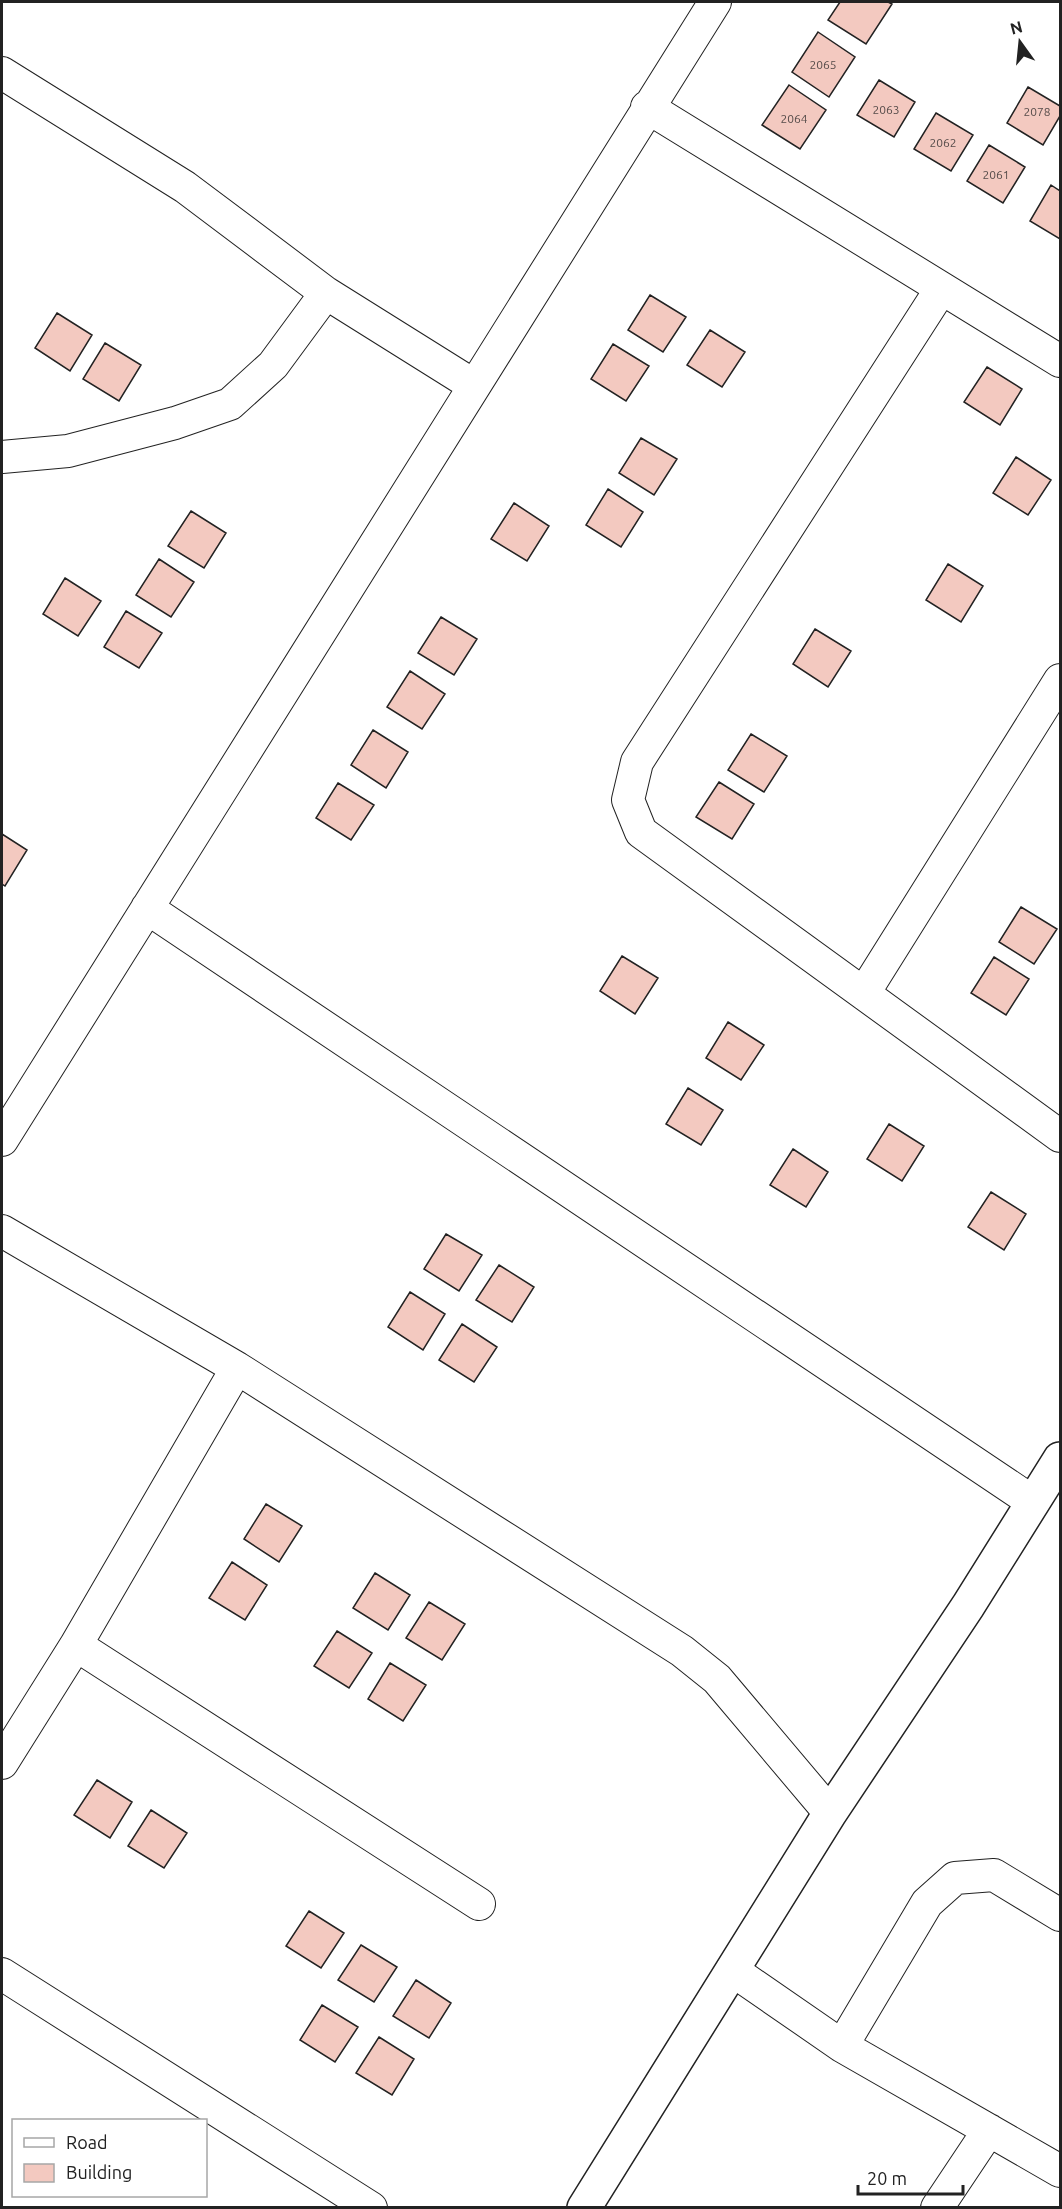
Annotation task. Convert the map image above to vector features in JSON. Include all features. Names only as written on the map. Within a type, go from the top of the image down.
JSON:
[{"type":"street","points":[[2,1140],[647,107],[715,2]]},
{"type":"street","points":[[2,73],[185,187],[326,293],[473,385]]},
{"type":"street","points":[[647,107],[1060,362]]},
{"type":"street","points":[[941,289],[637,762],[628,800],[641,832],[1060,1136]]},
{"type":"street","points":[[2,457],[68,451],[176,423],[230,404],[273,365],[326,293]]},
{"type":"street","points":[[864,993],[1060,680]]},
{"type":"street","points":[[147,908],[1033,1502]]},
{"type":"street","points":[[2,1231],[237,1368],[682,1651],[717,1679],[830,1813]]},
{"type":"street","points":[[2,1763],[76,1646],[237,1368]]},
{"type":"street","points":[[584,2208],[830,1813],[1060,1459]]},
{"type":"street","points":[[76,1646],[479,1904]]},
{"type":"street","points":[[842,2046],[927,1903],[955,1878],[994,1875],[1060,1915]]},
{"type":"street","points":[[732,1970],[842,2046],[1060,2171]]},
{"type":"street","points":[[2,1974],[371,2208]]},
{"type":"street","points":[[937,2208],[989,2130]]},
{"type":"building","points":[[840,2],[888,2],[892,4],[866,44],[828,20]]},
{"type":"building","points":[[818,32],[855,57],[829,97],[792,72]]},
{"type":"building","points":[[879,80],[915,102],[894,137],[857,115]]},
{"type":"building","points":[[789,85],[826,110],[800,149],[762,125]]},
{"type":"building","points":[[1028,87],[1060,106],[1060,116],[1043,145],[1007,123]]},
{"type":"building","points":[[936,113],[973,135],[951,171],[914,149]]},
{"type":"building","points":[[989,145],[1025,167],[1003,203],[967,181]]},
{"type":"building","points":[[1051,185],[1060,191],[1060,239],[1030,221]]},
{"type":"building","points":[[650,295],[686,317],[663,352],[628,330]]},
{"type":"building","points":[[57,313],[92,335],[70,371],[35,348]]},
{"type":"building","points":[[710,330],[745,352],[722,387],[687,365]]},
{"type":"building","points":[[105,343],[141,365],[119,401],[83,379]]},
{"type":"building","points":[[613,344],[649,366],[626,401],[591,379]]},
{"type":"building","points":[[987,367],[1022,389],[1000,425],[964,402]]},
{"type":"building","points":[[641,438],[677,459],[654,495],[619,473]]},
{"type":"building","points":[[1016,457],[1051,480],[1028,515],[993,493]]},
{"type":"building","points":[[608,489],[643,512],[621,547],[586,525]]},
{"type":"building","points":[[514,503],[549,526],[527,561],[491,539]]},
{"type":"building","points":[[191,511],[226,533],[204,568],[168,546]]},
{"type":"building","points":[[159,559],[194,582],[171,617],[136,595]]},
{"type":"building","points":[[948,564],[983,586],[961,622],[926,600]]},
{"type":"building","points":[[65,578],[101,601],[78,636],[43,614]]},
{"type":"building","points":[[126,611],[162,633],[139,668],[104,647]]},
{"type":"building","points":[[441,617],[477,639],[454,675],[418,653]]},
{"type":"building","points":[[815,629],[851,651],[828,687],[793,664]]},
{"type":"building","points":[[410,671],[445,694],[422,729],[387,707]]},
{"type":"building","points":[[373,730],[408,752],[386,788],[351,765]]},
{"type":"building","points":[[751,734],[787,756],[764,792],[728,770]]},
{"type":"building","points":[[719,782],[754,804],[732,839],[696,817]]},
{"type":"building","points":[[338,783],[374,805],[351,840],[316,818]]},
{"type":"building","points":[[2,834],[27,850],[5,886],[2,884]]},
{"type":"building","points":[[1021,907],[1057,929],[1034,964],[999,942]]},
{"type":"building","points":[[622,956],[658,978],[635,1014],[600,991]]},
{"type":"building","points":[[994,957],[1029,979],[1006,1015],[971,993]]},
{"type":"building","points":[[728,1022],[764,1045],[741,1080],[706,1058]]},
{"type":"building","points":[[688,1088],[723,1110],[701,1145],[666,1124]]},
{"type":"building","points":[[889,1124],[924,1146],[902,1181],[867,1159]]},
{"type":"building","points":[[793,1149],[828,1172],[806,1207],[770,1185]]},
{"type":"building","points":[[991,1192],[1026,1214],[1004,1250],[968,1227]]},
{"type":"building","points":[[446,1234],[482,1255],[459,1291],[424,1269]]},
{"type":"building","points":[[499,1265],[534,1287],[512,1322],[476,1300]]},
{"type":"building","points":[[410,1292],[445,1314],[423,1350],[388,1327]]},
{"type":"building","points":[[462,1324],[497,1347],[474,1382],[439,1360]]},
{"type":"building","points":[[266,1504],[302,1526],[279,1562],[244,1539]]},
{"type":"building","points":[[232,1562],[267,1585],[245,1620],[209,1598]]},
{"type":"building","points":[[375,1573],[410,1595],[388,1630],[353,1608]]},
{"type":"building","points":[[429,1602],[465,1624],[442,1660],[406,1638]]},
{"type":"building","points":[[337,1631],[372,1653],[349,1688],[314,1666]]},
{"type":"building","points":[[390,1663],[426,1685],[403,1721],[368,1699]]},
{"type":"building","points":[[97,1780],[132,1802],[110,1838],[74,1815]]},
{"type":"building","points":[[151,1810],[187,1833],[164,1868],[128,1846]]},
{"type":"building","points":[[309,1911],[344,1933],[321,1968],[286,1946]]},
{"type":"building","points":[[361,1945],[397,1967],[374,2002],[338,1980]]},
{"type":"building","points":[[416,1980],[451,2003],[429,2038],[393,2016]]},
{"type":"building","points":[[322,2005],[358,2027],[335,2062],[300,2040]]},
{"type":"building","points":[[379,2037],[414,2059],[392,2095],[356,2073]]}]
